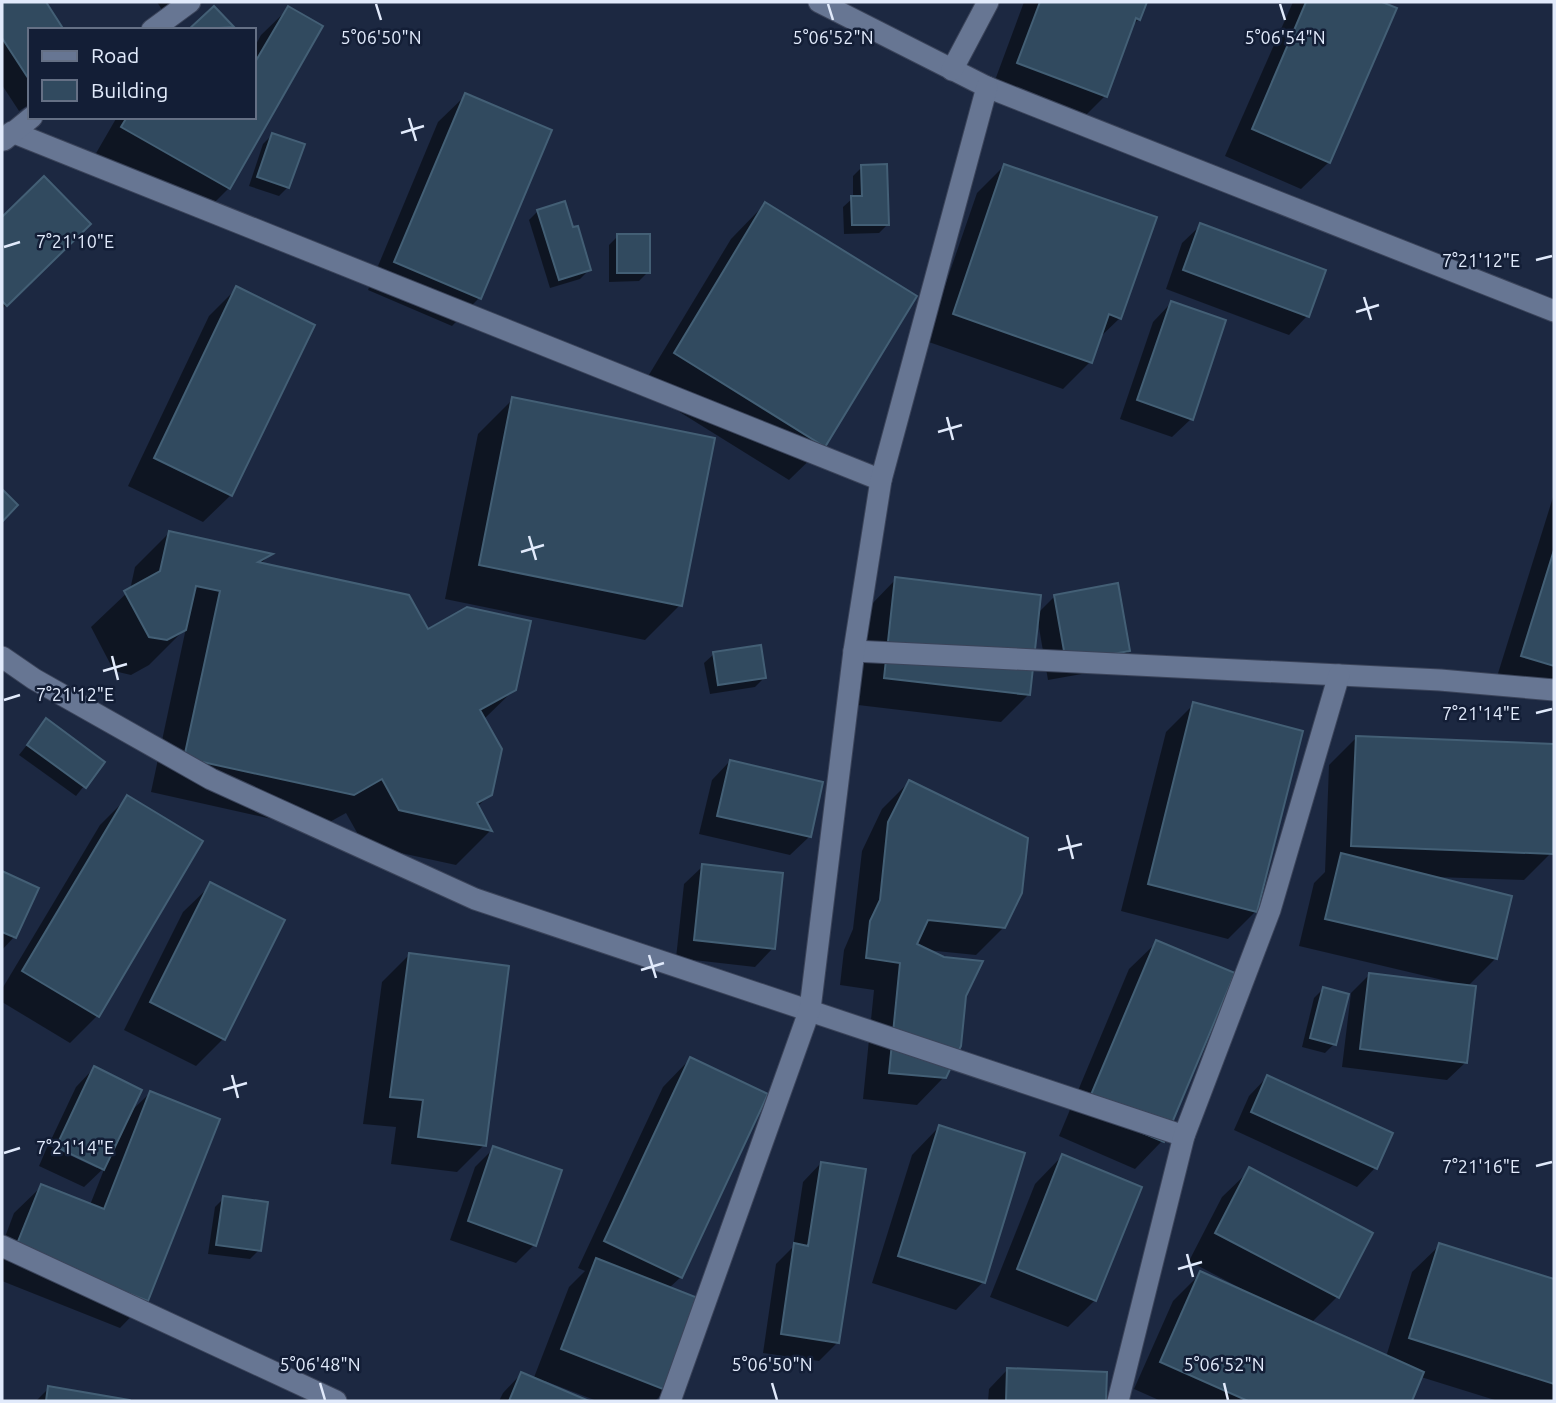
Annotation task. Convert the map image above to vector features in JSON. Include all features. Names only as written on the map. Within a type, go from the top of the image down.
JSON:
[{"type":"street","points":[[155,28],[190,2]]},
{"type":"street","points":[[818,2],[987,87],[1554,311]]},
{"type":"street","points":[[952,70],[988,2]]},
{"type":"street","points":[[670,1401],[810,1009],[854,651],[881,480],[987,87]]},
{"type":"street","points":[[30,119],[7,137],[881,480]]},
{"type":"street","points":[[854,651],[1339,675],[1554,690]]},
{"type":"street","points":[[2,657],[34,679],[211,779],[475,899],[1184,1136]]},
{"type":"street","points":[[1118,1401],[1184,1136],[1270,910],[1339,675]]},
{"type":"street","points":[[2,1246],[336,1401]]},
{"type":"building","points":[[2,2],[46,2],[63,28],[28,28],[28,78],[2,38]]},
{"type":"building","points":[[1040,2],[1147,2],[1140,20],[1136,18],[1107,97],[1017,63]]},
{"type":"building","points":[[1306,2],[1382,2],[1397,8],[1330,163],[1252,129]]},
{"type":"building","points":[[214,6],[234,27],[219,28],[190,28]]},
{"type":"building","points":[[288,6],[323,26],[230,189],[121,127],[126,119],[256,119],[256,61]]},
{"type":"building","points":[[465,93],[552,130],[481,299],[394,262]]},
{"type":"building","points":[[272,133],[305,144],[289,188],[257,177]]},
{"type":"building","points":[[887,164],[889,225],[852,225],[851,196],[862,196],[861,165]]},
{"type":"building","points":[[1004,164],[1157,217],[1121,319],[1109,314],[1092,363],[953,314]]},
{"type":"building","points":[[44,176],[91,224],[7,306],[2,301],[2,217]]},
{"type":"building","points":[[565,201],[573,227],[578,226],[591,270],[559,280],[537,210]]},
{"type":"building","points":[[765,202],[917,296],[825,447],[674,353]]},
{"type":"building","points":[[1200,223],[1326,270],[1309,317],[1183,270]]},
{"type":"building","points":[[617,234],[650,234],[650,273],[617,273]]},
{"type":"building","points":[[236,286],[315,325],[232,496],[154,458]]},
{"type":"building","points":[[1171,301],[1226,320],[1193,420],[1137,400]]},
{"type":"building","points":[[512,397],[715,438],[682,606],[479,565]]},
{"type":"building","points":[[2,489],[18,505],[2,522]]},
{"type":"building","points":[[169,531],[273,554],[258,562],[409,595],[428,629],[467,607],[531,621],[516,690],[480,710],[502,749],[492,795],[477,803],[492,831],[399,810],[382,779],[354,795],[184,758],[220,591],[196,586],[186,630],[167,640],[149,637],[124,591],[160,571]]},
{"type":"building","points":[[1554,550],[1554,666],[1521,656]]},
{"type":"building","points":[[895,577],[1041,595],[1030,695],[884,678]]},
{"type":"building","points":[[1118,583],[1130,651],[1066,662],[1054,595]]},
{"type":"building","points":[[761,645],[766,678],[718,685],[713,652]]},
{"type":"building","points":[[1193,702],[1303,731],[1257,912],[1148,884]]},
{"type":"building","points":[[46,718],[105,762],[86,788],[27,745]]},
{"type":"building","points":[[1356,736],[1554,744],[1553,854],[1351,846]]},
{"type":"building","points":[[730,760],[823,782],[811,837],[717,816]]},
{"type":"building","points":[[909,780],[1028,838],[1022,893],[1005,928],[928,920],[917,944],[944,957],[983,961],[966,996],[961,1046],[946,1078],[889,1073],[900,963],[866,958],[870,921],[880,900],[888,822]]},
{"type":"building","points":[[127,795],[203,841],[99,1017],[22,971]]},
{"type":"building","points":[[1341,853],[1512,896],[1497,959],[1325,919]]},
{"type":"building","points":[[702,864],[783,873],[775,949],[694,940]]},
{"type":"building","points":[[2,871],[39,888],[16,938],[2,932]]},
{"type":"building","points":[[210,882],[285,920],[225,1040],[150,1002]]},
{"type":"building","points":[[1156,940],[1235,973],[1164,1142],[1085,1109]]},
{"type":"building","points":[[409,953],[509,966],[486,1146],[418,1137],[423,1100],[390,1097]]},
{"type":"building","points":[[1369,973],[1476,986],[1467,1063],[1360,1049]]},
{"type":"building","points":[[1323,987],[1349,994],[1336,1045],[1310,1038]]},
{"type":"building","points":[[690,1057],[768,1094],[682,1278],[604,1241]]},
{"type":"building","points":[[94,1066],[142,1090],[104,1170],[56,1147]]},
{"type":"building","points":[[1267,1075],[1393,1133],[1377,1169],[1251,1112]]},
{"type":"building","points":[[150,1091],[220,1119],[148,1301],[15,1249],[41,1184],[104,1209]]},
{"type":"building","points":[[939,1125],[1025,1153],[985,1283],[898,1256]]},
{"type":"building","points":[[493,1146],[562,1170],[536,1246],[468,1221]]},
{"type":"building","points":[[1062,1154],[1142,1187],[1096,1301],[1017,1269]]},
{"type":"building","points":[[821,1162],[866,1169],[839,1343],[781,1334],[794,1243],[808,1246]]},
{"type":"building","points":[[1249,1167],[1373,1233],[1339,1298],[1215,1233]]},
{"type":"building","points":[[223,1196],[268,1202],[261,1251],[216,1245]]},
{"type":"building","points":[[1439,1243],[1554,1279],[1554,1384],[1409,1338]]},
{"type":"building","points":[[596,1258],[703,1300],[668,1391],[561,1349]]},
{"type":"building","points":[[1200,1271],[1424,1372],[1412,1401],[1248,1401],[1160,1362]]},
{"type":"building","points":[[1007,1368],[1107,1372],[1106,1401],[1006,1401]]},
{"type":"building","points":[[521,1372],[589,1401],[509,1401]]},
{"type":"building","points":[[48,1386],[129,1400],[46,1401]]}]
